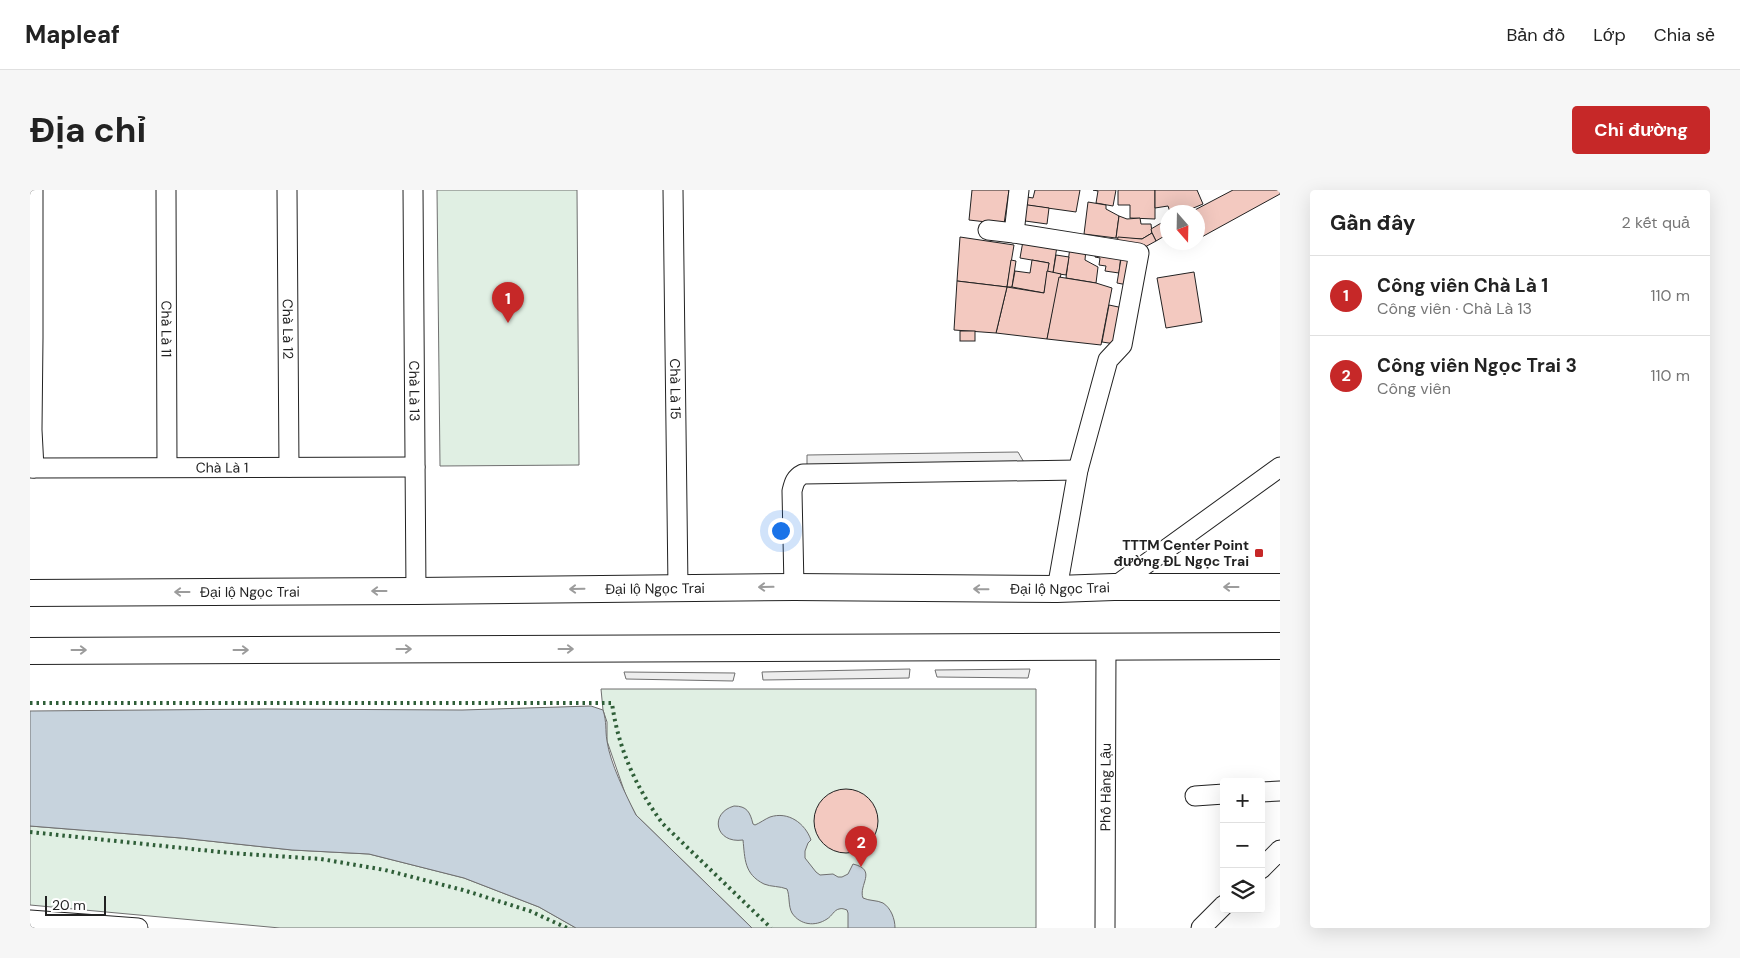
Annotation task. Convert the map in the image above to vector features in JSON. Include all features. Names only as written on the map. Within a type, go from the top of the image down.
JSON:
[{"type":"main road","name":"Đại lộ Ngọc Trai","points":[[30,592],[416,591],[678,587],[1057,589],[1280,587]]},
{"type":"main road","points":[[30,651],[1280,646]]},
{"type":"street","points":[[32,468],[34,338],[33,190]]},
{"type":"street","name":"Chà Là 11","points":[[166,190],[167,467]]},
{"type":"street","name":"Chà Là 12","points":[[287,190],[289,467]]},
{"type":"street","name":"Chà Là 13","points":[[413,190],[416,591]]},
{"type":"street","name":"Chà Là 15","points":[[673,190],[678,587]]},
{"type":"street","points":[[1014,233],[1019,190]]},
{"type":"street","points":[[988,230],[1139,253],[1122,345],[1108,360],[1078,470],[1057,589]]},
{"type":"street","name":"Chà Là 1","points":[[32,468],[415,467]]},
{"type":"street","points":[[794,587],[792,491],[794,482],[798,477],[812,470],[1022,467],[1078,470]]},
{"type":"street","points":[[1114,588],[1280,467]]},
{"type":"street","name":"Phố Hàng Lậu","points":[[1104,928],[1106,646]]},
{"type":"street","points":[[1265,792],[1280,791]]},
{"type":"street","points":[[1195,796],[1220,794]]},
{"type":"street","points":[[1262,868],[1280,850]]},
{"type":"street","points":[[1201,928],[1220,909]]},
{"type":"street","points":[[30,920],[138,928]]},
{"type":"green space","points":[[437,190],[577,190],[579,465],[440,466]]},
{"type":"green space","points":[[601,689],[1036,689],[1036,928],[752,928],[636,815],[626,796],[607,741],[607,722],[603,710]]},
{"type":"green space","points":[[30,826],[181,838],[292,850],[369,854],[464,878],[539,907],[576,928],[280,928],[30,905]]},
{"type":"shaded area","points":[[1018,452],[1025,464],[807,468],[807,455]]},
{"type":"shaded area","points":[[910,669],[909,678],[763,680],[762,672]]},
{"type":"shaded area","points":[[1030,669],[1028,678],[937,677],[935,670]]},
{"type":"shaded area","points":[[624,672],[735,673],[733,681],[626,679]]},
{"type":"shaded area","points":[[591,706],[603,710],[611,759],[636,815],[752,928],[576,928],[539,907],[464,878],[369,854],[292,850],[181,838],[30,826],[30,711],[462,710]]},
{"type":"shaded area","points":[[734,806],[747,810],[755,825],[770,817],[783,816],[795,820],[805,828],[811,840],[805,851],[805,858],[820,875],[833,874],[842,877],[848,874],[853,864],[864,870],[866,874],[862,893],[863,898],[886,905],[892,914],[895,928],[848,928],[848,913],[847,910],[842,909],[837,910],[822,922],[813,924],[808,924],[795,917],[789,904],[787,889],[767,885],[757,880],[749,871],[743,840],[734,840],[721,833],[718,821],[726,810]]},
{"type":"building","points":[[972,190],[1009,190],[1004,224],[969,220]]},
{"type":"building","points":[[1035,190],[1080,190],[1076,212],[1026,205],[1027,197],[1033,198]]},
{"type":"building","points":[[1093,190],[1116,190],[1113,206],[1096,203],[1098,191]]},
{"type":"building","points":[[1118,190],[1155,190],[1155,219],[1130,218],[1130,205],[1118,205]]},
{"type":"building","points":[[1155,190],[1197,190],[1203,204],[1160,205],[1160,207],[1155,208]]},
{"type":"building","points":[[1233,190],[1280,190],[1280,194],[1205,235],[1204,205]]},
{"type":"building","points":[[1088,202],[1106,205],[1106,209],[1119,216],[1116,238],[1084,234]]},
{"type":"building","points":[[1021,204],[1049,208],[1047,224],[1018,220]]},
{"type":"building","points":[[1119,216],[1127,219],[1140,218],[1141,224],[1151,224],[1152,233],[1142,239],[1116,238]]},
{"type":"building","points":[[1160,224],[1160,239],[1156,241],[1151,229]]},
{"type":"building","points":[[1152,233],[1156,241],[1145,247],[1117,244],[1118,237],[1142,239]]},
{"type":"building","points":[[960,237],[1014,245],[1007,287],[957,281]]},
{"type":"building","points":[[1023,241],[1057,246],[1053,273],[1047,271],[1049,263],[1020,258]]},
{"type":"building","points":[[1070,247],[1086,249],[1085,260],[1098,267],[1096,283],[1066,278]]},
{"type":"building","points":[[1096,251],[1121,255],[1119,273],[1105,271],[1106,266],[1099,265],[1100,258],[1095,257]]},
{"type":"building","points":[[1056,255],[1069,257],[1066,275],[1053,273]]},
{"type":"building","points":[[1121,259],[1137,262],[1133,286],[1117,283]]},
{"type":"building","points":[[1011,260],[1016,261],[1012,287],[1007,287]]},
{"type":"building","points":[[1032,260],[1049,263],[1044,293],[1012,287],[1015,271],[1030,273]]},
{"type":"building","points":[[1047,271],[1061,274],[1047,339],[996,333],[1007,287],[1044,293]]},
{"type":"building","points":[[1194,272],[1202,322],[1166,328],[1157,278]]},
{"type":"building","points":[[1059,277],[1096,283],[1112,288],[1101,345],[1047,339]]},
{"type":"building","points":[[957,281],[1007,287],[996,333],[954,330]]},
{"type":"building","points":[[1109,305],[1128,309],[1122,345],[1102,342]]},
{"type":"building","points":[[960,331],[975,331],[975,341],[960,341]]},
{"type":"building","points":[[840,789],[852,789],[869,798],[876,809],[878,821],[876,833],[869,844],[852,853],[840,853],[828,848],[819,839],[814,827],[814,815],[819,803],[828,794]]},
{"type":"hedge","points":[[30,703],[612,703],[624,752],[637,782],[653,810],[663,824],[771,928]]},
{"type":"hedge","points":[[30,832],[230,853],[321,859],[385,870],[463,890],[530,911],[567,928]]},
{"type":"place","name":"Công viên Chà Là 1","points":[[508,323]]},
{"type":"place","name":"TTTM Center Point đường ĐL Ngọc Trai","points":[[1259,553]]},
{"type":"place","name":"Công viên Ngọc Trai 3","points":[[861,867]]}]
